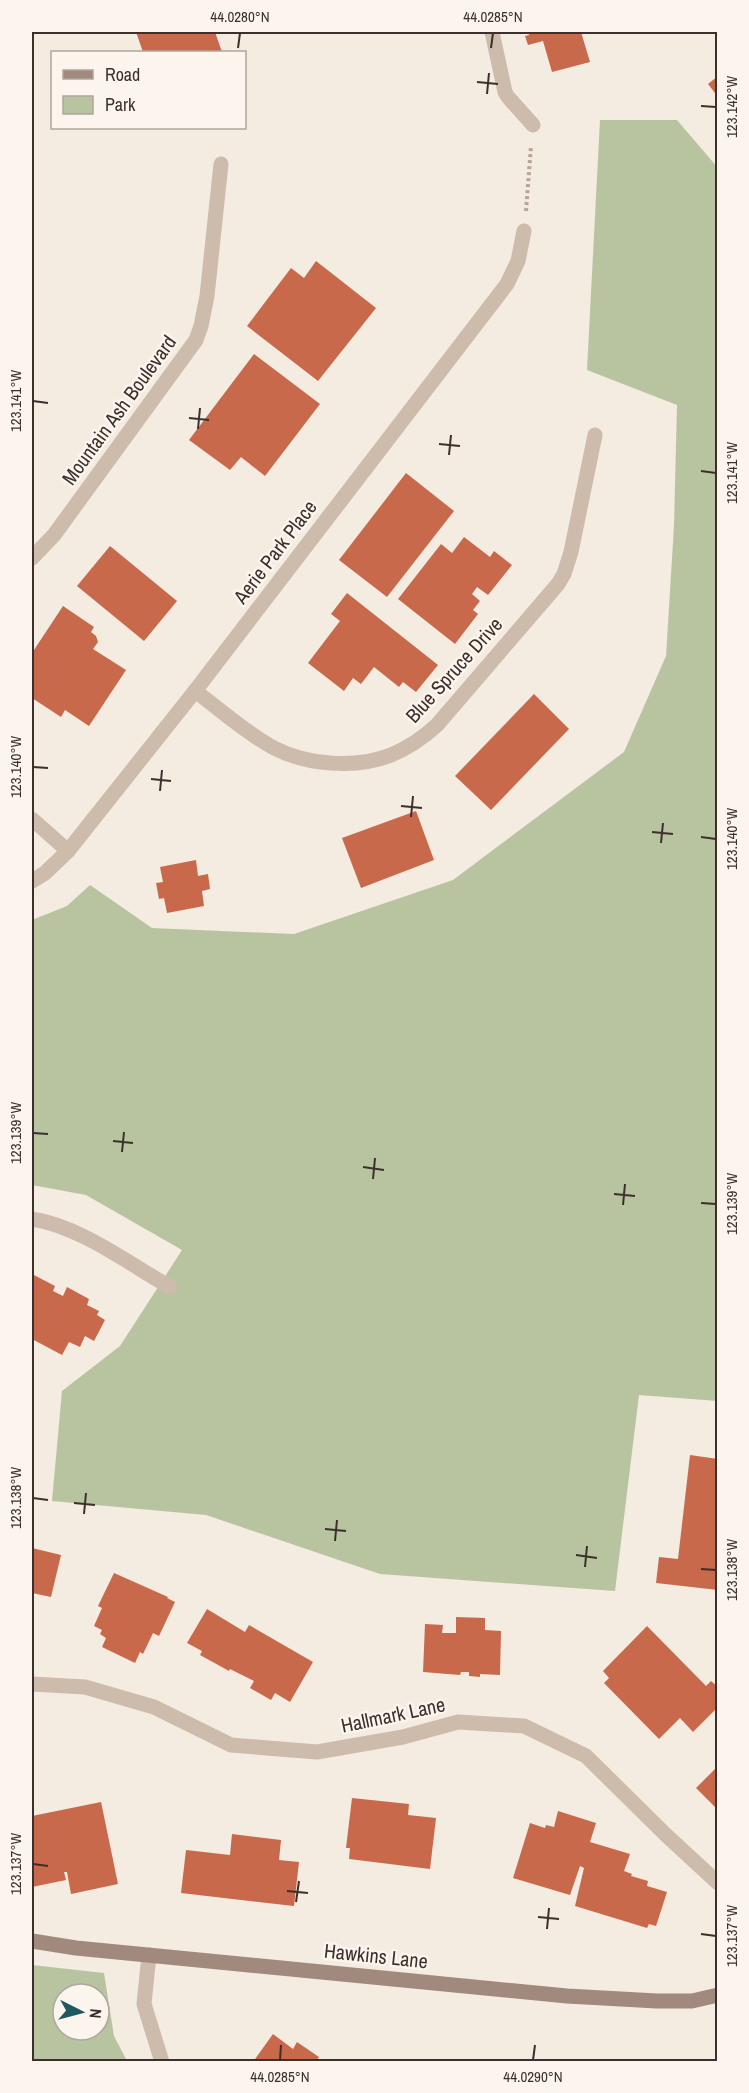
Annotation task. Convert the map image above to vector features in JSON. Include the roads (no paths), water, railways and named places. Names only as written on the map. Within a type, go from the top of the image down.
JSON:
[{"type":"street","points":[[492,32],[507,97],[533,125]]},
{"type":"street","name":"Mountain Ash Boulevard","points":[[32,558],[54,535],[196,340],[207,296],[221,164]]},
{"type":"street","name":"Aerie Park Place","points":[[32,881],[45,873],[68,851],[195,691],[507,284],[518,261],[524,231]]},
{"type":"street","name":"Blue Spruce Drive","points":[[195,691],[275,748],[308,760],[350,763],[369,760],[390,755],[417,740],[437,725],[558,584],[564,574],[571,552],[595,435]]},
{"type":"street","points":[[32,819],[68,851]]},
{"type":"street","points":[[32,1220],[71,1229],[170,1287]]},
{"type":"street","name":"Hallmark Lane","points":[[32,1684],[85,1687],[154,1707],[231,1745],[317,1752],[403,1737],[458,1722],[524,1726],[586,1756],[717,1883]]},
{"type":"street","name":"Hawkins Lane","points":[[32,1941],[76,1948],[567,1995],[657,2001],[692,2001],[717,1995]]},
{"type":"street","points":[[149,1955],[144,2004],[162,2061]]}]
